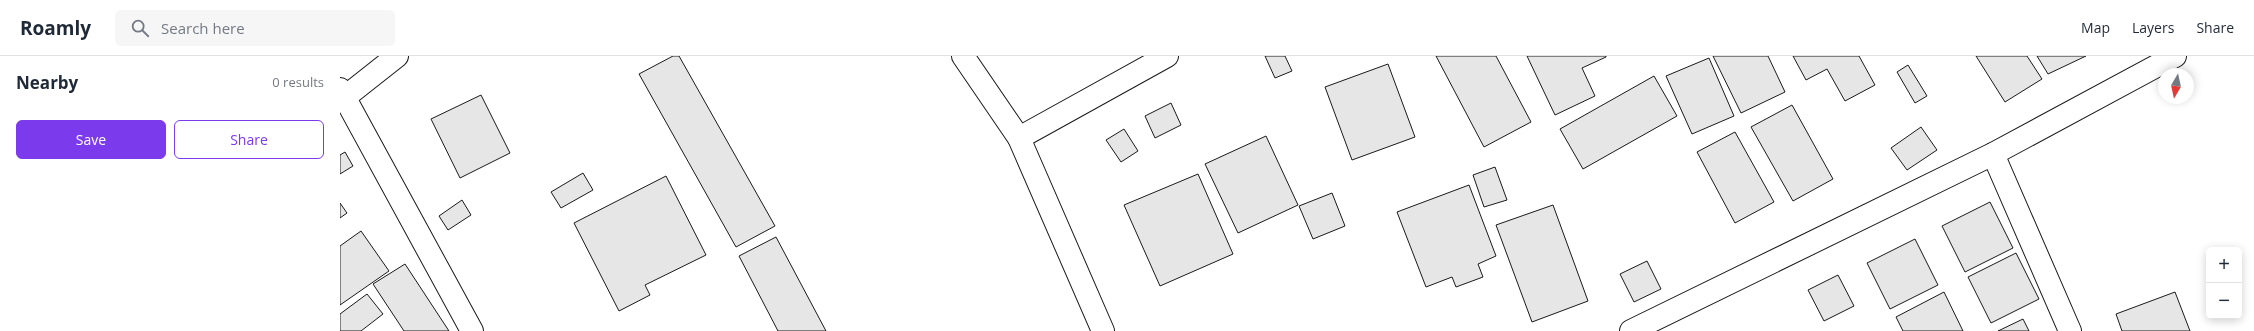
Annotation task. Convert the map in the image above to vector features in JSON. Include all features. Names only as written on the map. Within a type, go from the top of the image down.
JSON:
[{"type":"street","points":[[398,56],[343,93],[472,331]]},
{"type":"street","points":[[963,56],[1019,138],[1103,331]]},
{"type":"street","points":[[1019,138],[1167,56]]},
{"type":"street","points":[[1631,331],[1993,154],[2175,56]]},
{"type":"street","points":[[1993,154],[2070,331]]},
{"type":"building","points":[[673,56],[679,56],[775,226],[736,247],[639,74]]},
{"type":"building","points":[[1265,56],[1285,56],[1292,71],[1275,78]]},
{"type":"building","points":[[1436,56],[1496,56],[1531,122],[1484,147]]},
{"type":"building","points":[[1527,56],[1606,57],[1582,68],[1595,96],[1555,115]]},
{"type":"building","points":[[1713,56],[1768,56],[1785,92],[1741,113]]},
{"type":"building","points":[[1793,56],[1859,56],[1875,85],[1845,101],[1827,69],[1806,80]]},
{"type":"building","points":[[1976,56],[2027,56],[2042,79],[2005,102]]},
{"type":"building","points":[[2037,56],[2086,56],[2048,74]]},
{"type":"building","points":[[1709,58],[1734,116],[1692,134],[1666,76]]},
{"type":"building","points":[[1388,64],[1415,137],[1352,160],[1325,87]]},
{"type":"building","points":[[1908,65],[1927,96],[1915,103],[1897,72]]},
{"type":"building","points":[[1654,76],[1677,116],[1583,169],[1560,129]]},
{"type":"building","points":[[481,95],[510,153],[460,178],[431,119]]},
{"type":"building","points":[[1171,103],[1181,125],[1155,138],[1145,116]]},
{"type":"building","points":[[1792,105],[1833,179],[1793,201],[1751,127]]},
{"type":"building","points":[[1921,127],[1937,150],[1907,170],[1891,148]]},
{"type":"building","points":[[1124,129],[1138,151],[1121,162],[1106,140]]},
{"type":"building","points":[[1735,132],[1774,202],[1735,223],[1697,152]]},
{"type":"building","points":[[1266,136],[1298,205],[1238,233],[1205,164]]},
{"type":"building","points":[[345,152],[353,166],[340,174],[340,155]]},
{"type":"building","points":[[1495,167],[1507,200],[1484,207],[1473,175]]},
{"type":"building","points":[[583,173],[593,190],[561,208],[551,192]]},
{"type":"building","points":[[1198,174],[1233,254],[1160,286],[1124,205]]},
{"type":"building","points":[[666,176],[706,255],[645,285],[650,295],[619,311],[574,223]]},
{"type":"building","points":[[1469,185],[1496,256],[1478,264],[1483,277],[1456,287],[1452,277],[1426,287],[1397,212]]},
{"type":"building","points":[[1332,193],[1345,226],[1313,239],[1299,206]]},
{"type":"building","points":[[462,200],[471,215],[448,230],[439,216]]},
{"type":"building","points":[[1990,202],[2013,248],[1965,272],[1942,226]]},
{"type":"building","points":[[340,203],[347,213],[340,218]]},
{"type":"building","points":[[1553,205],[1588,301],[1532,322],[1496,225]]},
{"type":"building","points":[[361,231],[389,271],[340,305],[340,246]]},
{"type":"building","points":[[776,237],[826,331],[778,331],[739,256]]},
{"type":"building","points":[[1915,239],[1938,285],[1890,309],[1867,263]]},
{"type":"building","points":[[2016,253],[2039,299],[1991,323],[1968,277]]},
{"type":"building","points":[[1647,261],[1661,289],[1634,302],[1620,274]]},
{"type":"building","points":[[405,264],[449,331],[404,331],[373,284]]},
{"type":"building","points":[[1838,275],[1854,306],[1824,321],[1808,290]]},
{"type":"building","points":[[1944,292],[1963,331],[1903,331],[1896,317]]},
{"type":"building","points":[[2175,292],[2190,331],[2122,331],[2116,314]]},
{"type":"building","points":[[367,294],[383,314],[361,331],[340,331],[340,314]]},
{"type":"building","points":[[2023,319],[2029,331],[1998,331]]}]
